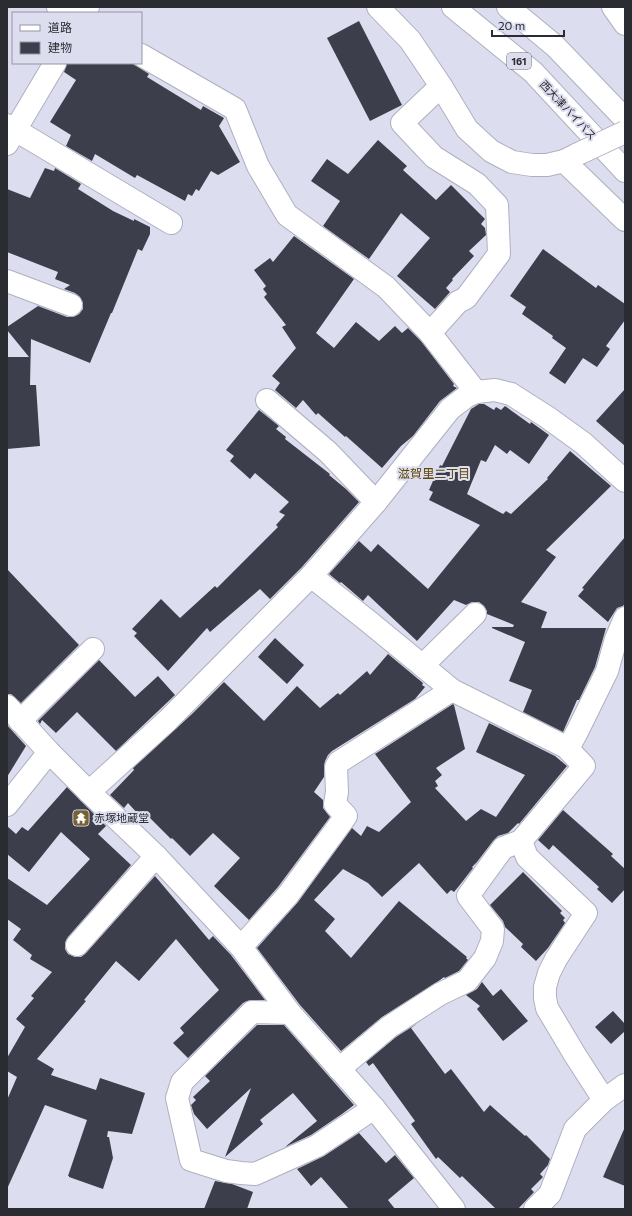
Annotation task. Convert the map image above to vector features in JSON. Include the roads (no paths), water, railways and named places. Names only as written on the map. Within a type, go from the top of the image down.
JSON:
[{"type":"main road","points":[[378,7],[410,40],[467,129],[491,152],[512,162],[532,165],[547,165],[571,157],[625,132]]},
{"type":"main road","name":"西大津バイパス","points":[[453,7],[533,72],[625,171]]},
{"type":"main road","points":[[508,7],[555,46],[625,119]]},
{"type":"main road","points":[[613,7],[625,24]]},
{"type":"main road","points":[[142,56],[235,109],[258,166],[287,215],[386,287],[430,333],[476,392]]},
{"type":"main road","points":[[53,64],[10,133],[170,223]]},
{"type":"main road","points":[[430,333],[458,302],[466,298],[499,254],[497,205],[477,184],[434,157],[402,124],[440,86]]},
{"type":"main road","points":[[571,157],[625,220]]},
{"type":"main road","points":[[7,281],[71,305]]},
{"type":"main road","points":[[89,792],[168,720],[311,576],[376,502],[450,409],[467,396],[476,392],[495,390],[511,394],[547,417],[582,443],[625,481]]},
{"type":"main road","points":[[267,400],[328,452],[376,502]]},
{"type":"main road","points":[[311,576],[423,665],[452,690],[566,747],[584,766],[521,841],[503,848],[468,896],[493,929],[492,941],[485,958],[467,981],[440,994],[389,1027],[339,1069]]},
{"type":"main road","points":[[423,665],[475,614]]},
{"type":"main road","points":[[566,747],[571,743],[577,732],[607,671],[616,639],[625,618]]},
{"type":"main road","points":[[92,649],[14,713],[49,752],[156,856],[241,947],[290,1013],[374,1108],[454,1209]]},
{"type":"main road","points":[[241,947],[288,895],[346,816],[335,804],[337,792],[336,767],[339,762],[452,690]]},
{"type":"main road","points":[[7,805],[49,752]]},
{"type":"main road","points":[[521,841],[527,857],[586,913],[556,959],[549,973],[545,987],[545,998],[547,1008],[604,1100]]},
{"type":"main road","points":[[77,945],[156,856]]},
{"type":"main road","points":[[290,1013],[252,1012],[182,1082],[177,1098],[191,1160],[226,1171],[241,1174],[255,1174],[317,1146],[374,1108]]},
{"type":"main road","points":[[535,1209],[550,1194],[575,1129],[604,1100],[625,1085]]},
{"type":"place","name":"赤塚地蔵堂","points":[[81,818]]},
{"type":"district","name":"滋賀里二丁目","points":[[434,474]]}]
